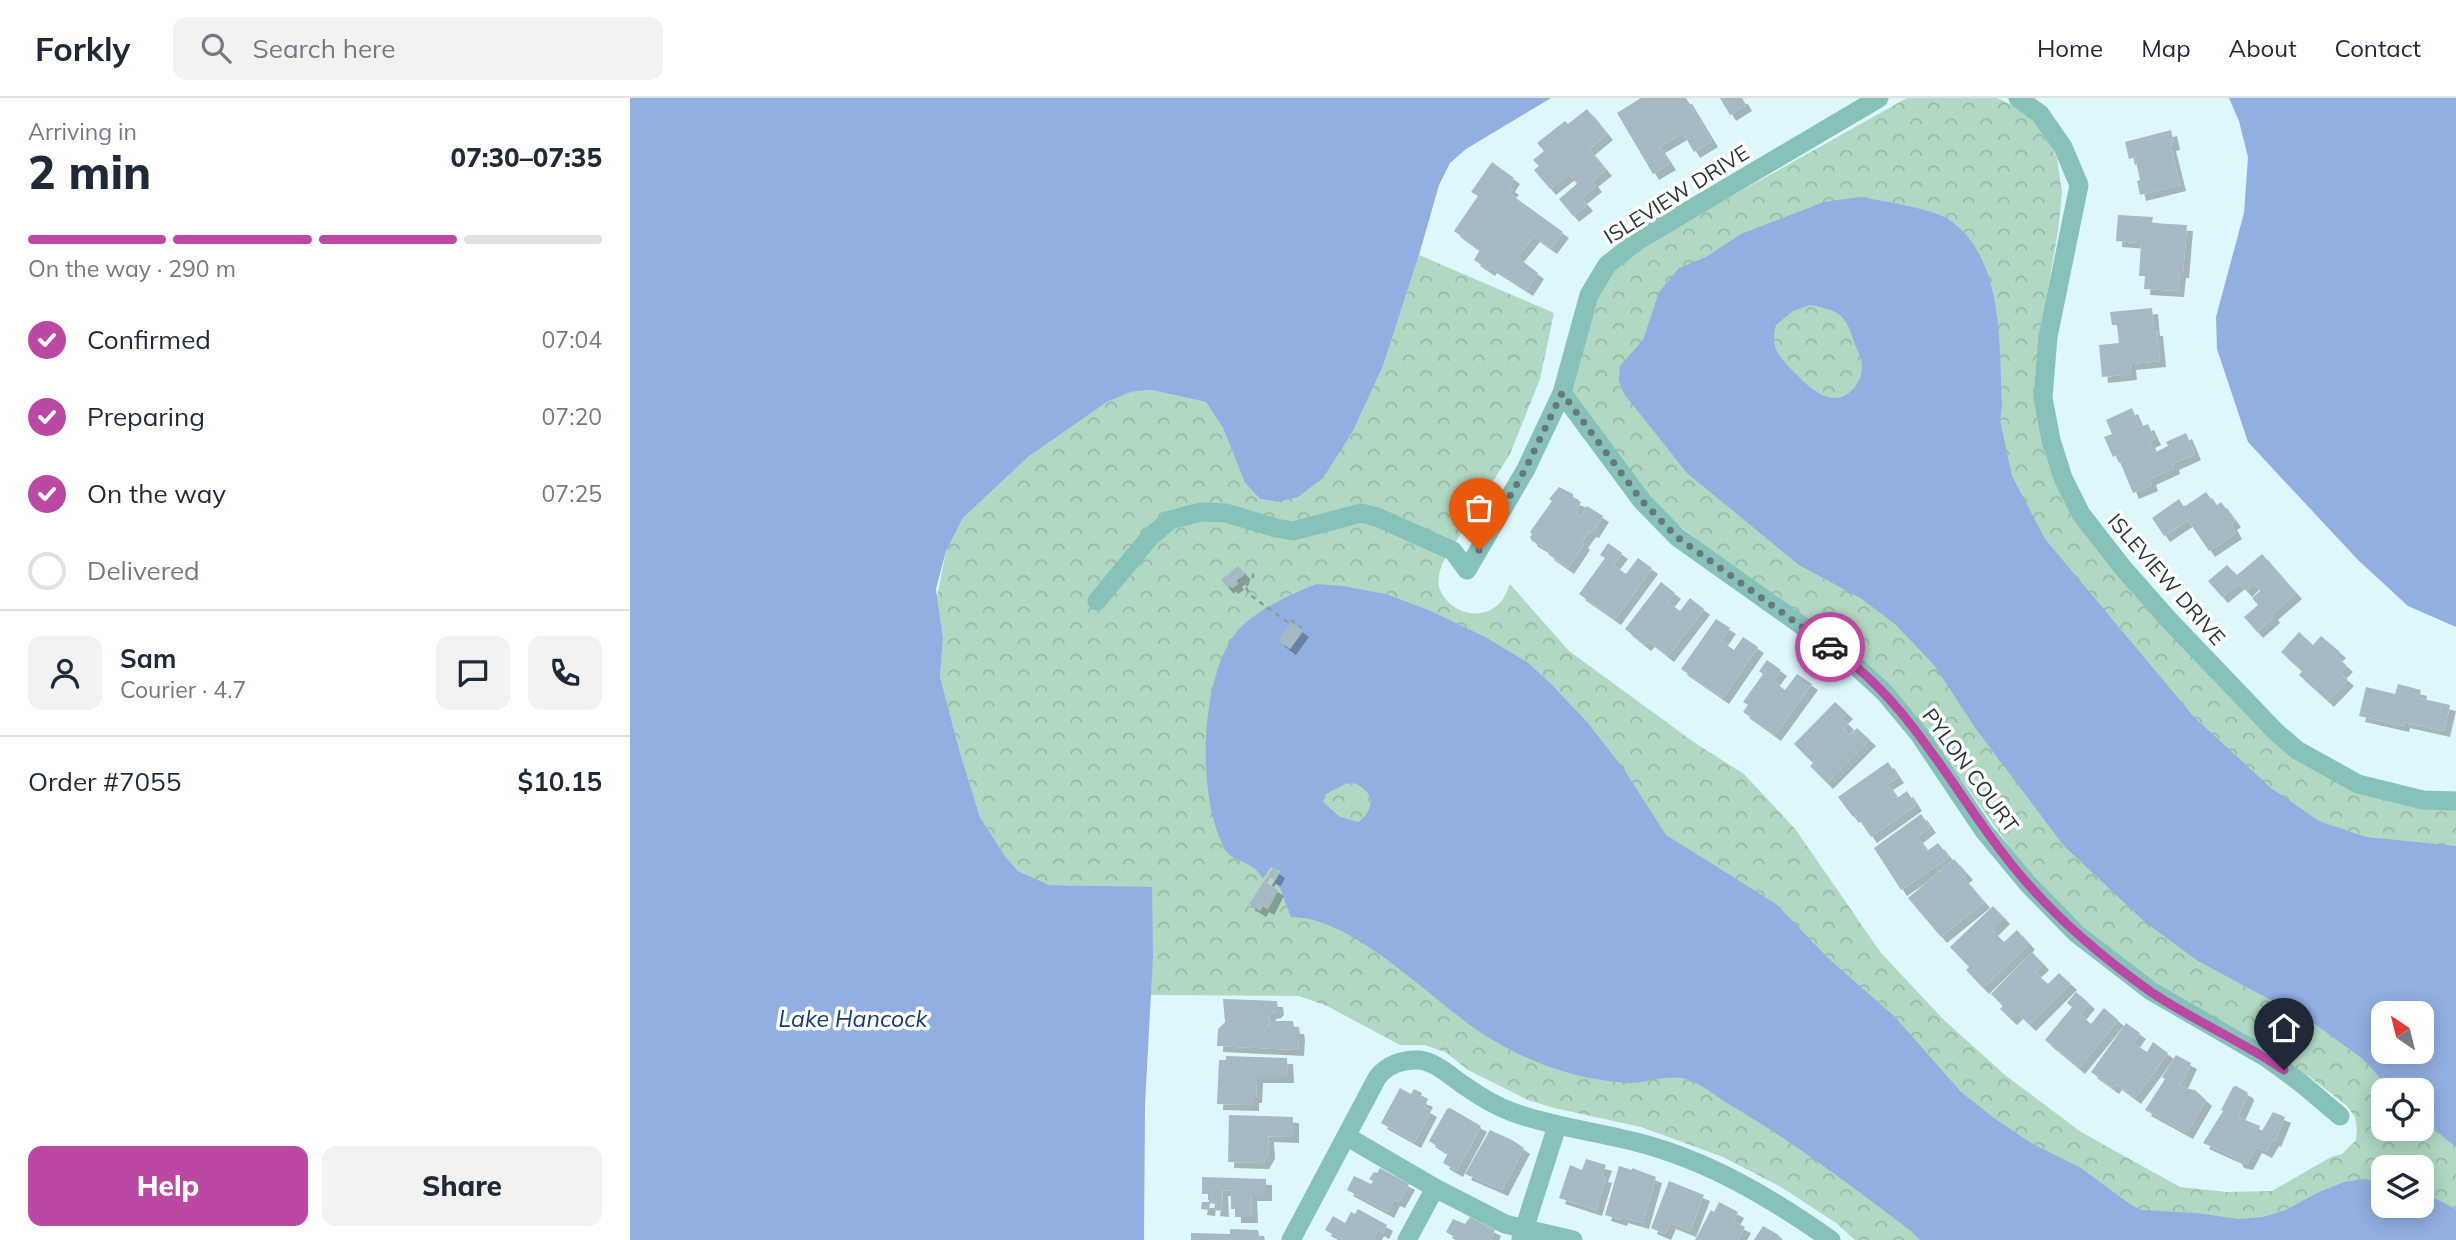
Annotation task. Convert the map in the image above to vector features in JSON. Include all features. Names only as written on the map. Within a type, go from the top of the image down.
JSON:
[{"type":"street","name":"ISLEVIEW DRIVE","points":[[1097,601],[1150,537],[1170,520],[1201,512],[1226,513],[1293,531],[1361,513],[1377,517],[1453,551],[1467,570],[1526,468],[1562,393],[1589,295],[1607,265],[1637,241],[1879,98]]},
{"type":"street","name":"ISLEVIEW DRIVE","points":[[2018,98],[2040,114],[2063,147],[2079,185],[2048,337],[2043,398],[2051,440],[2063,478],[2081,514],[2123,568],[2169,620],[2276,732],[2297,750],[2329,770],[2369,788],[2423,800],[2456,801]]},
{"type":"street","name":"PYLON COURT","points":[[1562,393],[1642,501],[1677,537],[1846,657],[1884,692],[1919,734],[1984,831],[2028,884],[2077,934],[2151,991],[2267,1058],[2340,1115]]},
{"type":"street","points":[[1291,1240],[1383,1069],[1418,1060],[1435,1065],[1468,1089],[1508,1111],[1557,1126],[1637,1142],[1704,1164],[1783,1207],[1831,1240]]},
{"type":"street","points":[[1522,1235],[1557,1126]]},
{"type":"street","points":[[1346,1136],[1522,1235],[1550,1233],[1573,1240]]},
{"type":"street","points":[[1407,1240],[1436,1188]]},
{"type":"path","points":[[1246,586],[1253,577],[1253,569]]},
{"type":"path","points":[[1241,579],[1250,595],[1263,606],[1289,623],[1291,620],[1303,628]]},
{"type":"green space","points":[[1907,98],[1997,98],[2026,112],[2043,131],[2057,158],[2062,193],[2039,341],[2058,482],[2220,682],[2359,792],[2387,801],[2456,808],[2456,1240],[1855,1240],[1836,1223],[1781,1187],[1723,1157],[1641,1127],[1528,1100],[1468,1070],[1445,1052],[1424,1045],[1400,1045],[1327,1006],[1299,996],[1151,995],[1152,929],[1092,886],[1048,885],[1018,871],[980,817],[940,677],[943,638],[937,597],[946,551],[963,518],[1028,457],[1107,402],[1131,392],[1151,390],[1206,402],[1223,428],[1245,483],[1260,499],[1277,502],[1353,431],[1383,366],[1419,255],[1554,313],[1540,379],[1510,454],[1442,564],[1438,584],[1448,602],[1470,613],[1487,611],[1500,603],[1510,584],[1569,651],[1695,743],[1744,774],[1796,830],[1881,953],[1943,1019],[2005,1075],[2081,1132],[2180,1187],[2227,1192],[2272,1191],[2331,1157],[2342,1154],[2356,1140],[2355,1117],[2347,1106],[2310,1077],[2202,1013],[2123,961],[2058,905],[2019,860],[1913,712],[1677,524],[1648,495],[1569,390],[1605,275],[1650,242]]},
{"type":"water","name":"Lake Hancock","points":[[630,98],[1551,98],[1466,149],[1450,163],[1439,185],[1383,366],[1353,431],[1323,478],[1298,497],[1277,502],[1260,499],[1245,483],[1223,428],[1206,402],[1151,390],[1131,392],[1107,402],[1028,457],[963,518],[946,551],[936,589],[943,638],[940,677],[980,817],[1018,871],[1049,885],[1152,887],[1153,957],[1145,1104],[1144,1240],[630,1240]]},
{"type":"water","points":[[2229,98],[2456,98],[2456,627],[2408,606],[2358,560],[2248,442],[2217,349],[2216,317],[2244,213],[2248,157],[2239,121]]},
{"type":"water","points":[[1860,197],[1940,215],[1967,235],[1980,256],[1995,304],[1999,331],[2002,407],[2000,420],[2012,476],[2045,539],[2194,717],[2271,788],[2319,821],[2366,837],[2456,846],[2456,1147],[2434,1130],[2434,1078],[2380,1078],[2363,1059],[2312,1022],[2198,961],[2145,922],[2064,846],[1976,729],[1934,665],[1896,625],[1862,599],[1799,565],[1687,473],[1625,395],[1619,381],[1620,366],[1643,340],[1659,292],[1679,268],[1706,257],[1741,234],[1824,202]],"holes":[[[1810,305],[1831,310],[1841,316],[1848,326],[1862,366],[1860,379],[1852,390],[1835,398],[1818,393],[1783,361],[1774,339],[1776,325],[1793,311]]]},
{"type":"water","points":[[1317,584],[1386,594],[1431,611],[1487,638],[1527,662],[1587,722],[1623,768],[1666,835],[1776,904],[1828,958],[1895,1017],[1961,1092],[2031,1143],[2081,1168],[2131,1205],[2141,1210],[2239,1219],[2263,1217],[2286,1210],[2344,1182],[2364,1179],[2371,1180],[2371,1218],[2434,1218],[2434,1198],[2456,1210],[2456,1240],[1920,1240],[1801,1150],[1692,1081],[1672,1078],[1628,1083],[1589,1078],[1552,1068],[1499,1044],[1366,945],[1340,930],[1315,921],[1291,917],[1280,888],[1275,883],[1280,871],[1271,867],[1263,879],[1254,868],[1225,850],[1212,815],[1208,789],[1206,733],[1209,705],[1215,678],[1235,634],[1251,618],[1273,604]],"holes":[[[1353,783],[1366,790],[1370,806],[1358,822],[1340,817],[1323,802],[1326,794],[1345,784]]]},
{"type":"building","points":[[1641,98],[1686,98],[1712,141],[1694,152],[1683,133],[1659,147],[1670,164],[1653,174],[1617,113]]},
{"type":"building","points":[[1720,98],[1742,98],[1746,105],[1730,115]]},
{"type":"building","points":[[1587,109],[1607,134],[1589,149],[1606,170],[1592,181],[1596,186],[1581,198],[1587,205],[1573,216],[1559,199],[1577,184],[1569,174],[1550,189],[1534,170],[1539,166],[1533,160],[1544,151],[1537,143],[1565,121],[1568,124]]},
{"type":"building","points":[[2171,130],[2174,144],[2170,145],[2180,185],[2140,195],[2135,157],[2129,159],[2125,142]]},
{"type":"building","points":[[1492,162],[1514,178],[1509,186],[1513,189],[1509,193],[1563,232],[1551,248],[1534,236],[1517,257],[1538,273],[1527,290],[1491,267],[1489,270],[1474,260],[1480,250],[1454,231],[1478,196],[1471,192]]},
{"type":"building","points":[[2118,215],[2153,217],[2152,223],[2187,225],[2183,272],[2180,272],[2178,291],[2144,289],[2145,276],[2139,276],[2141,243],[2116,241]]},
{"type":"building","points":[[2152,308],[2160,361],[2130,364],[2131,374],[2102,377],[2099,345],[2119,343],[2117,325],[2112,325],[2110,312]]},
{"type":"building","points":[[2132,408],[2140,427],[2148,424],[2155,439],[2149,442],[2154,453],[2168,446],[2166,442],[2186,433],[2195,454],[2150,479],[2152,485],[2133,493],[2117,455],[2113,457],[2104,437],[2112,434],[2106,420]]},
{"type":"building","points":[[1559,487],[1573,494],[1573,499],[1581,502],[1576,514],[1580,517],[1587,506],[1603,516],[1593,532],[1590,531],[1582,542],[1584,544],[1568,568],[1530,537],[1530,532],[1552,501],[1549,499]]},
{"type":"building","points":[[2206,492],[2216,506],[2221,502],[2235,521],[2231,524],[2236,533],[2209,551],[2188,520],[2164,536],[2152,518],[2179,499],[2184,507]]},
{"type":"building","points":[[1608,543],[1622,553],[1613,565],[1626,574],[1638,558],[1652,568],[1615,619],[1579,594],[1605,558],[1600,555]]},
{"type":"building","points":[[2262,554],[2296,593],[2272,614],[2274,617],[2257,632],[2244,617],[2258,605],[2252,598],[2260,591],[2254,583],[2246,591],[2239,583],[2222,597],[2208,581],[2227,565],[2237,575]]},
{"type":"building","points":[[1238,566],[1245,574],[1236,581],[1238,584],[1228,588],[1221,580]]},
{"type":"building","points":[[1661,582],[1675,593],[1668,602],[1680,611],[1690,598],[1704,609],[1668,656],[1649,641],[1645,645],[1625,629]]},
{"type":"building","points":[[1716,619],[1730,628],[1721,641],[1734,650],[1743,637],[1758,647],[1723,698],[1681,669]]},
{"type":"building","points":[[1291,622],[1303,631],[1290,649],[1278,640]]},
{"type":"building","points":[[2299,632],[2313,645],[2321,636],[2340,652],[2336,656],[2347,666],[2340,673],[2348,680],[2328,701],[2299,675],[2302,671],[2281,652]]},
{"type":"building","points":[[1767,660],[1781,670],[1773,681],[1785,690],[1797,674],[1812,684],[1775,735],[1743,712],[1748,705],[1743,702],[1763,674],[1759,671]]},
{"type":"building","points":[[2398,684],[2421,690],[2419,698],[2450,705],[2444,731],[2404,722],[2403,726],[2359,716],[2366,687],[2395,694]]},
{"type":"building","points":[[1835,702],[1847,713],[1842,718],[1848,724],[1844,729],[1850,735],[1857,728],[1870,740],[1827,783],[1810,766],[1813,763],[1794,744]]},
{"type":"building","points":[[1888,762],[1898,777],[1887,784],[1897,798],[1907,791],[1916,805],[1871,837],[1856,815],[1853,817],[1838,797]]},
{"type":"building","points":[[1921,814],[1930,827],[1917,837],[1927,851],[1938,843],[1949,857],[1901,890],[1874,848]]},
{"type":"building","points":[[1954,859],[1967,874],[1963,877],[1984,902],[1941,937],[1908,898]]},
{"type":"building","points":[[1273,868],[1279,872],[1275,880],[1270,878],[1267,883],[1278,890],[1268,909],[1263,906],[1260,911],[1249,904]]},
{"type":"building","points":[[1993,906],[2004,918],[1992,930],[2004,942],[2017,930],[2029,944],[1983,988],[1966,970],[1969,967],[1950,947]]},
{"type":"building","points":[[2032,952],[2043,964],[2035,972],[2048,984],[2059,973],[2071,984],[2030,1025],[2017,1013],[2011,1019],[2000,1009],[2003,1006],[1991,994]]},
{"type":"building","points":[[2076,992],[2089,1003],[2080,1014],[2091,1024],[2104,1008],[2118,1020],[2079,1068],[2045,1040],[2072,1007],[2067,1003]]},
{"type":"building","points":[[1223,999],[1277,1001],[1278,1009],[1270,1013],[1265,1031],[1270,1031],[1271,1021],[1293,1021],[1294,1028],[1298,1028],[1298,1050],[1217,1046],[1218,1029],[1225,1022]]},
{"type":"building","points":[[2126,1023],[2140,1033],[2133,1043],[2147,1052],[2153,1042],[2168,1053],[2135,1098],[2116,1084],[2113,1088],[2091,1072]]},
{"type":"building","points":[[2176,1055],[2191,1063],[2180,1087],[2195,1090],[2206,1100],[2187,1133],[2145,1110],[2165,1079],[2162,1077]]},
{"type":"building","points":[[1226,1056],[1287,1058],[1288,1077],[1257,1077],[1253,1105],[1217,1104],[1219,1060],[1226,1060]]},
{"type":"building","points":[[2236,1086],[2248,1095],[2238,1117],[2260,1126],[2262,1131],[2273,1112],[2285,1117],[2275,1141],[2273,1140],[2266,1152],[2256,1147],[2247,1164],[2203,1143]]},
{"type":"building","points":[[1400,1088],[1411,1094],[1414,1089],[1422,1093],[1420,1098],[1427,1101],[1424,1107],[1431,1111],[1415,1142],[1381,1123]]},
{"type":"building","points":[[1450,1108],[1481,1126],[1457,1171],[1443,1163],[1448,1153],[1429,1141]]},
{"type":"building","points":[[1229,1115],[1293,1117],[1293,1137],[1268,1136],[1269,1153],[1263,1163],[1228,1162]]},
{"type":"building","points":[[1490,1130],[1524,1148],[1502,1190],[1465,1174]]},
{"type":"building","points":[[1586,1159],[1606,1165],[1602,1176],[1606,1177],[1596,1210],[1559,1198],[1570,1165],[1582,1170]]},
{"type":"building","points":[[1619,1166],[1656,1177],[1643,1223],[1605,1215]]},
{"type":"building","points":[[1380,1168],[1409,1184],[1399,1202],[1394,1200],[1388,1212],[1347,1190],[1354,1176],[1371,1184],[1373,1181],[1369,1179]]},
{"type":"building","points":[[1202,1177],[1266,1179],[1266,1195],[1251,1195],[1252,1217],[1235,1217],[1235,1209],[1231,1209],[1231,1191],[1222,1190],[1223,1211],[1214,1210],[1215,1204],[1210,1203],[1209,1210],[1201,1209],[1202,1202],[1209,1202],[1209,1194],[1202,1194]]},
{"type":"building","points":[[1669,1181],[1704,1195],[1690,1231],[1670,1223],[1665,1234],[1651,1228]]},
{"type":"building","points":[[1719,1202],[1738,1212],[1733,1221],[1745,1227],[1738,1240],[1695,1240],[1711,1210],[1714,1212]]},
{"type":"building","points":[[1358,1209],[1387,1225],[1383,1233],[1378,1230],[1373,1240],[1343,1240],[1325,1230],[1333,1216],[1345,1223],[1351,1212],[1355,1214]]},
{"type":"building","points":[[1470,1217],[1495,1230],[1491,1240],[1460,1240],[1446,1232],[1453,1219],[1465,1224]]},
{"type":"building","points":[[1763,1226],[1777,1234],[1783,1240],[1754,1240]]},
{"type":"building","points":[[1230,1229],[1258,1230],[1260,1240],[1191,1240],[1191,1233],[1230,1234]]},
{"type":"way so far","points":[[1479,550],[1526,468],[1562,393],[1642,501],[1677,537],[1830,647]]},
{"type":"route","points":[[1830,647],[1846,657],[1884,692],[1919,734],[1984,831],[2028,884],[2077,934],[2151,991],[2284,1070]]}]
